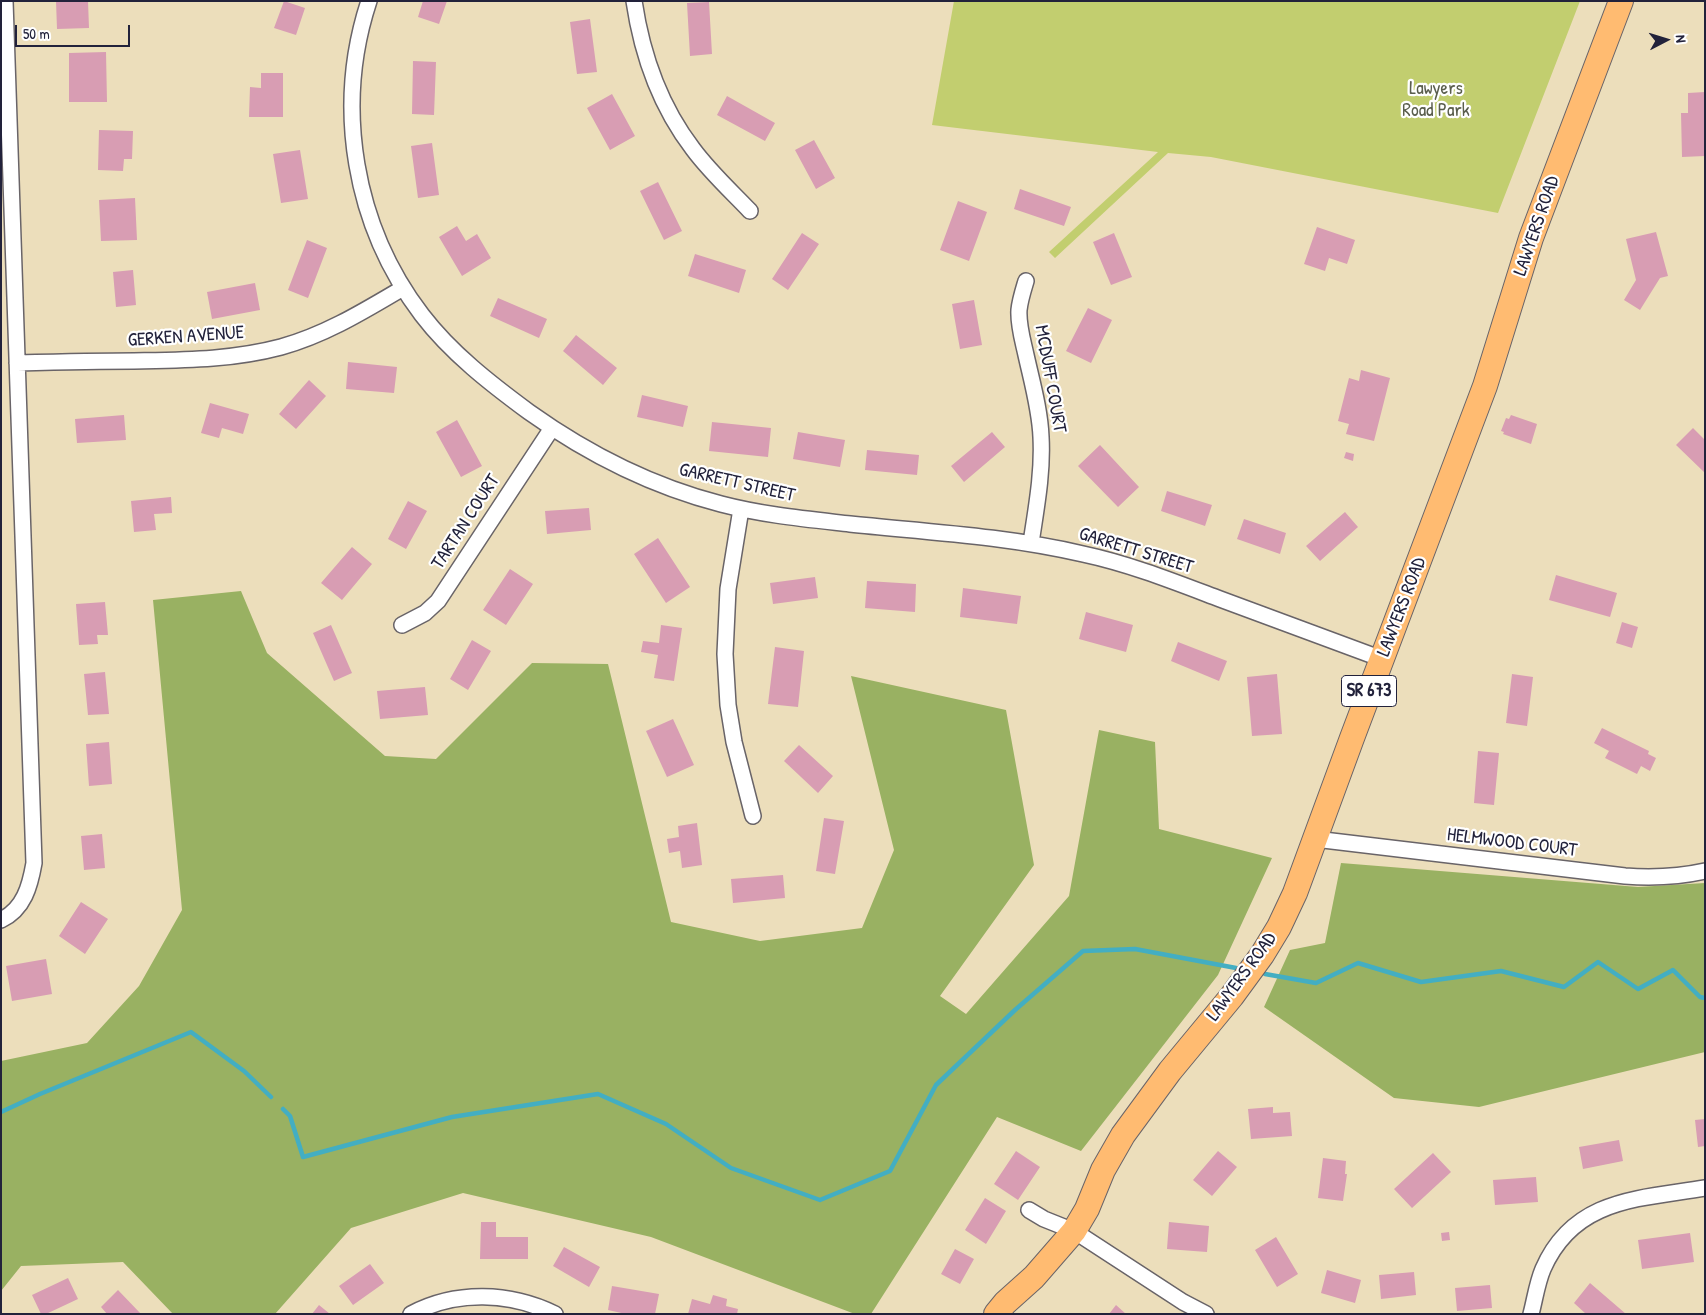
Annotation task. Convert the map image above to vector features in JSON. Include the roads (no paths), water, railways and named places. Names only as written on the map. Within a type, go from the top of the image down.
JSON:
[{"type":"main road","name":"LAWYERS ROAD","points":[[996,1314],[1034,1277],[1074,1231],[1087,1209],[1104,1170],[1123,1135],[1170,1070],[1232,996],[1262,955],[1279,927],[1295,893],[1485,386],[1531,238],[1621,1]]},
{"type":"street","points":[[1,920],[18,908],[25,897],[31,880],[34,856],[17,363],[8,299],[6,1]]},
{"type":"street","name":"GARRETT STREET","points":[[369,1],[356,50],[351,121],[354,154],[361,188],[371,222],[385,256],[403,288],[437,333],[474,368],[552,428],[596,455],[627,471],[670,488],[741,509],[785,517],[1031,543],[1083,554],[1133,568],[1382,659]]},
{"type":"street","points":[[634,1],[638,30],[647,61],[659,92],[674,121],[692,149],[750,212]]},
{"type":"street","name":"MCDUFF COURT","points":[[1026,281],[1020,304],[1020,329],[1038,410],[1042,438],[1039,490],[1031,543]]},
{"type":"street","name":"GERKEN AVENUE","points":[[17,363],[207,360],[239,356],[281,347],[314,336],[347,321],[403,288]]},
{"type":"street","name":"TARTAN COURT","points":[[402,625],[425,613],[438,601],[552,428]]},
{"type":"street","points":[[741,509],[728,589],[725,654],[728,705],[734,742],[753,816]]},
{"type":"street","name":"HELMWOOD COURT","points":[[1315,839],[1624,876],[1655,878],[1705,871]]},
{"type":"street","points":[[1531,1314],[1540,1274],[1553,1250],[1566,1233],[1583,1219],[1601,1209],[1620,1202],[1705,1188]]},
{"type":"street","points":[[1028,1210],[1044,1219],[1074,1231],[1183,1302],[1206,1314]]},
{"type":"street","points":[[411,1314],[422,1308],[448,1300],[484,1297],[517,1300],[555,1314]]},
{"type":"waterway","points":[[283,1109],[290,1116],[303,1157],[452,1117],[598,1094],[666,1124],[731,1168],[820,1200],[890,1171],[936,1085],[1015,1010],[1083,951],[1135,949],[1236,968]]},
{"type":"waterway","points":[[1265,974],[1316,983],[1358,963],[1421,982],[1501,971],[1564,987],[1598,962],[1638,989],[1673,970],[1700,997],[1705,998]]},
{"type":"waterway","points":[[1,1112],[191,1032],[244,1071],[271,1097]]},
{"type":"park label","name":"Lawyers Road Park","points":[[1436,100]]}]
